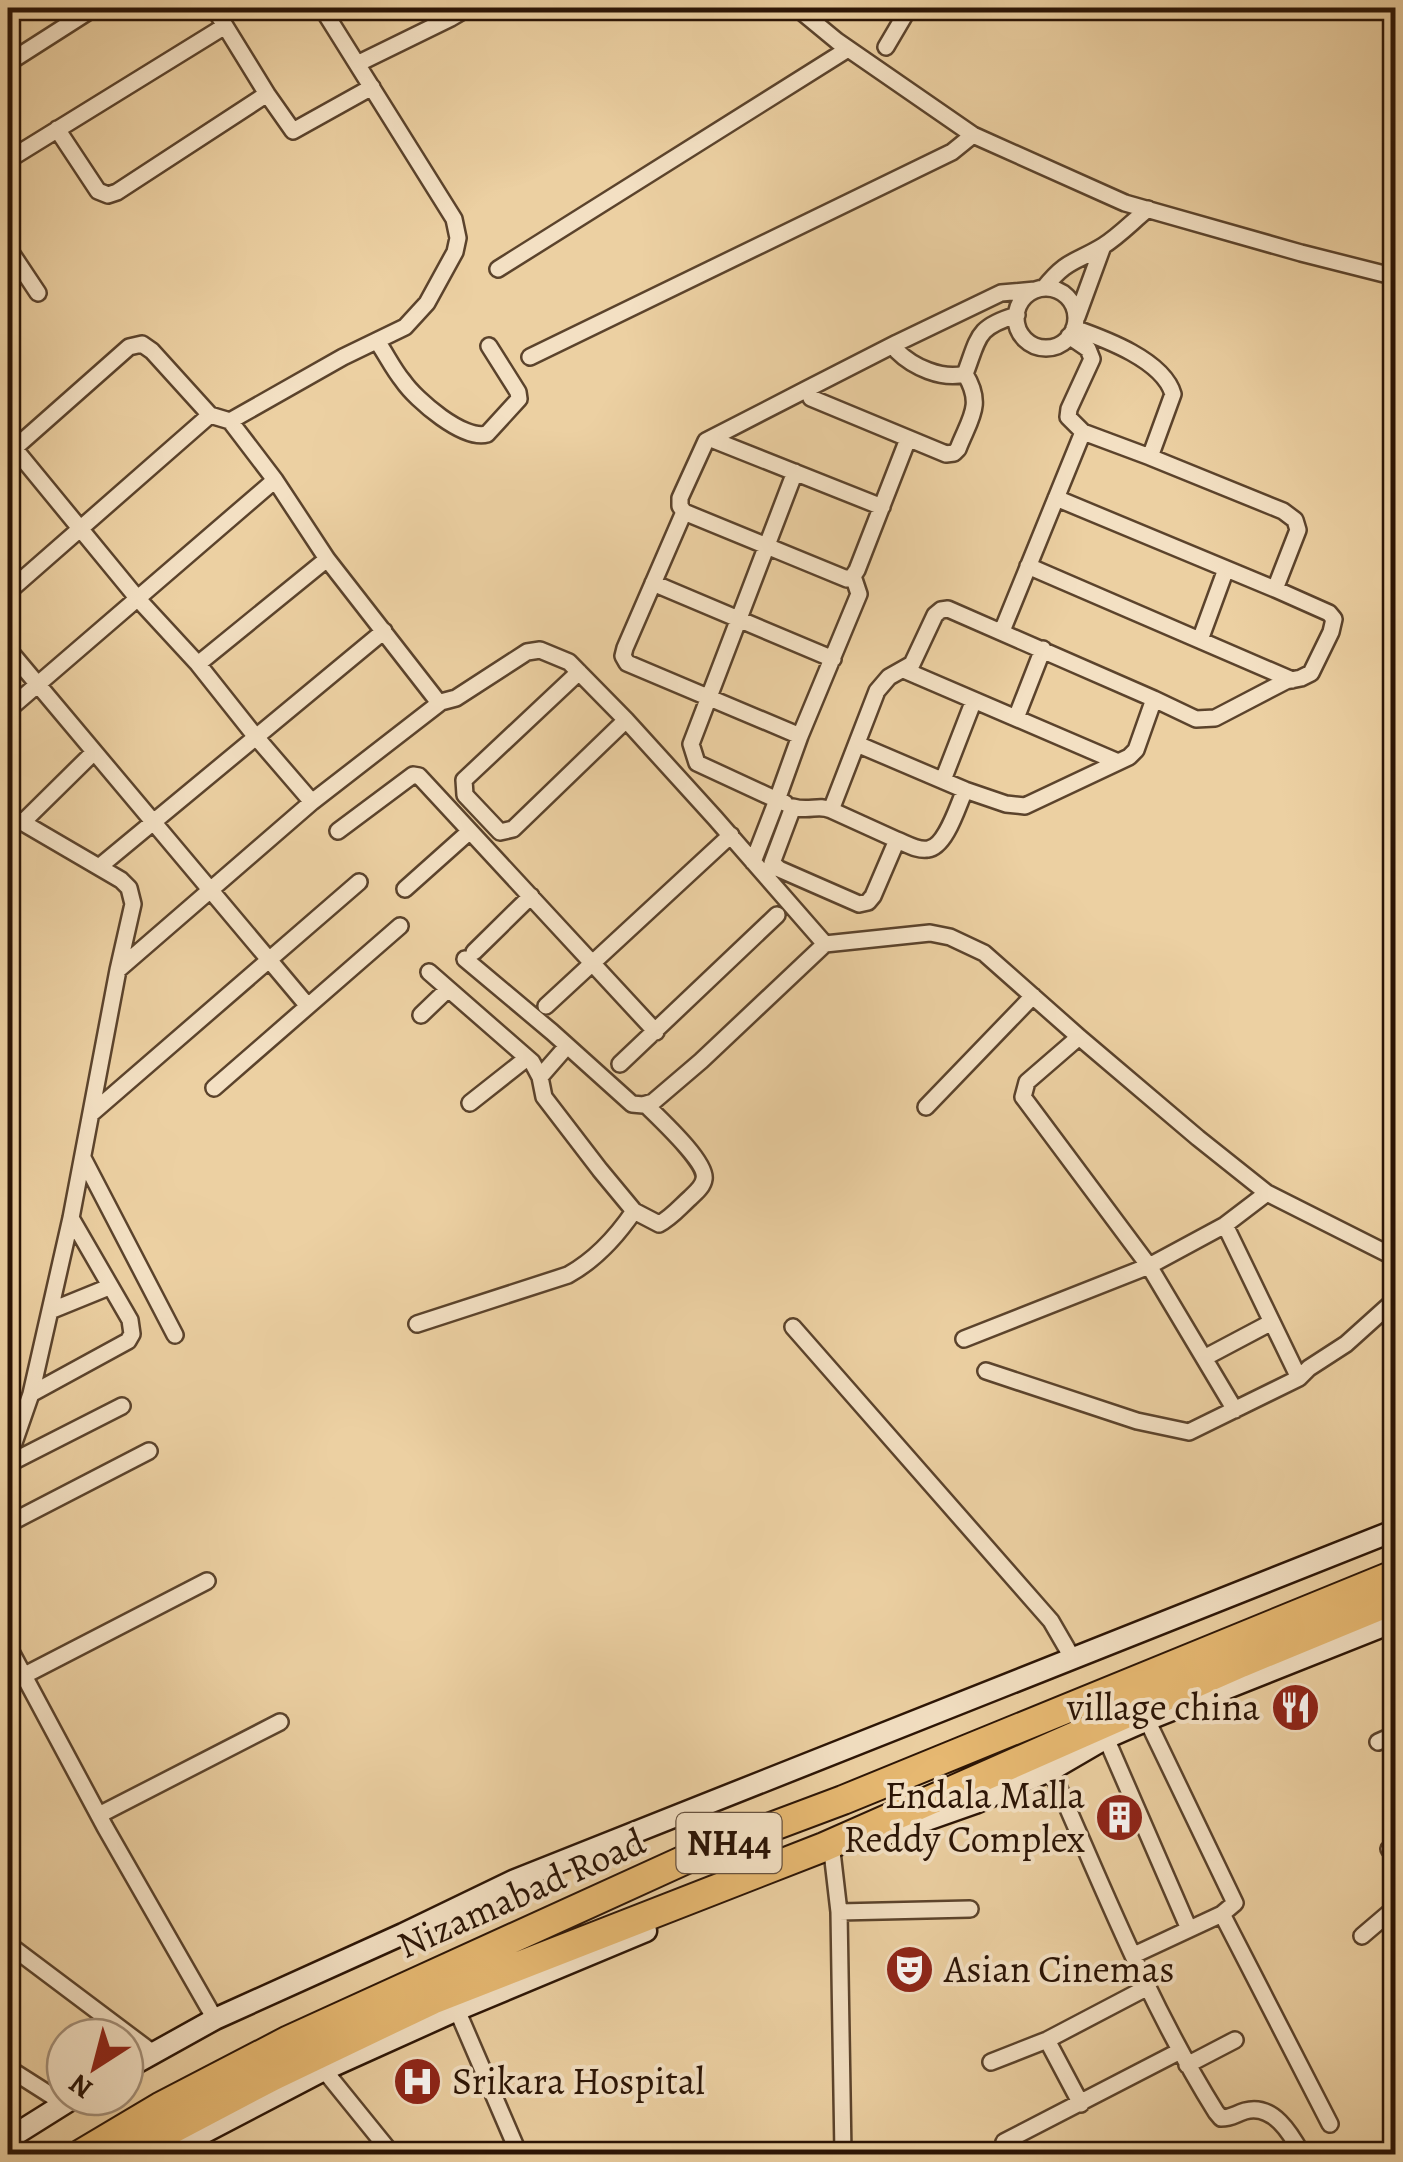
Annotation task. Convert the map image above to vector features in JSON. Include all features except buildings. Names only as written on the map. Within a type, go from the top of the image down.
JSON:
[{"type":"highway","name":"Nizamabad Road","points":[[125,2154],[184,2132],[229,2085],[289,2040],[691,1857],[844,1800],[1396,1574]]},
{"type":"highway","name":"Nizamabad Road","points":[[81,2154],[160,2108],[229,2085],[432,2000],[831,1848],[1241,1663],[1396,1599]]},
{"type":"main road","name":"Nizamabad Road","points":[[145,2058],[215,2019],[514,1880],[1396,1530]]},
{"type":"main road","name":"Nizamabad Road","points":[[163,2154],[184,2132],[831,1848],[976,1803],[1147,1720],[1396,1620]]},
{"type":"main road","points":[[8,2140],[45,2116]]},
{"type":"street","points":[[8,63],[94,8]]},
{"type":"street","points":[[214,8],[293,131],[372,88]]},
{"type":"street","points":[[230,421],[405,326],[427,303],[455,252],[458,238],[454,219],[322,8]]},
{"type":"street","points":[[357,64],[448,13],[468,8]]},
{"type":"street","points":[[797,8],[814,14],[848,49],[974,135],[1125,203],[1396,277]]},
{"type":"street","points":[[886,47],[909,8]]},
{"type":"street","points":[[8,160],[225,26]]},
{"type":"street","points":[[498,268],[848,49]]},
{"type":"street","points":[[57,128],[98,190],[108,195],[266,94]]},
{"type":"street","points":[[530,357],[952,152],[974,135]]},
{"type":"street","points":[[1103,246],[1073,328],[1062,344],[1033,345],[1025,339],[1019,331],[1020,303],[1070,261],[1103,246],[1148,209]]},
{"type":"street","points":[[9,254],[38,293]]},
{"type":"street","points":[[854,576],[846,578],[684,512],[680,498],[702,448],[711,439],[809,388],[1001,293],[1054,289],[1070,300],[1073,328],[1092,359],[1068,416],[1083,432],[1283,511],[1296,520],[1298,530],[1275,589]]},
{"type":"street","points":[[809,388],[814,400],[946,454],[954,453],[976,402],[965,374],[980,333],[1017,315]]},
{"type":"street","points":[[1073,328],[1129,351],[1164,375],[1171,385],[1174,394],[1150,457]]},
{"type":"street","points":[[378,340],[419,399],[466,432],[481,436],[519,399],[490,346]]},
{"type":"street","points":[[897,343],[899,354],[936,374],[965,374]]},
{"type":"street","points":[[312,802],[198,664],[11,451],[136,344],[152,352],[210,415],[230,421],[327,559],[442,702]]},
{"type":"street","points":[[8,592],[210,415]]},
{"type":"street","points":[[1002,631],[1083,432]]},
{"type":"street","points":[[711,439],[882,507]]},
{"type":"street","points":[[753,862],[858,594],[854,576],[908,439]]},
{"type":"street","points":[[795,472],[691,744],[694,757],[793,807],[807,811],[824,807],[921,850],[934,849],[942,842],[966,790]]},
{"type":"street","points":[[8,710],[275,480]]},
{"type":"street","points":[[831,810],[878,691],[889,677],[912,664],[941,610],[948,609],[1002,631],[1196,719],[1215,718],[1286,681],[1311,673],[1334,619],[1329,613],[1056,498]]},
{"type":"street","points":[[684,512],[625,648],[627,662],[800,736]]},
{"type":"street","points":[[198,664],[327,559]]},
{"type":"street","points":[[1028,566],[1292,680]]},
{"type":"street","points":[[1200,640],[1226,569]]},
{"type":"street","points":[[653,584],[832,659]]},
{"type":"street","points":[[99,867],[384,631]]},
{"type":"street","points":[[8,649],[308,1005]]},
{"type":"street","points":[[1016,718],[1043,649]]},
{"type":"street","points":[[118,970],[312,802],[442,702],[456,698],[527,652],[540,650],[569,662],[719,812],[731,836],[824,944]]},
{"type":"street","points":[[904,670],[1118,762]]},
{"type":"street","points":[[579,672],[464,780],[465,795],[488,820],[500,832],[513,829],[626,720]]},
{"type":"street","points":[[857,744],[966,790],[1006,804],[1025,806],[1136,750],[1154,699]]},
{"type":"street","points":[[943,780],[974,700]]},
{"type":"street","points":[[22,823],[93,753]]},
{"type":"street","points":[[338,831],[416,775],[656,1032]]},
{"type":"street","points":[[793,807],[772,863],[779,870],[859,904],[873,896],[898,840]]},
{"type":"street","points":[[8,814],[121,880],[132,894],[133,904],[71,1218],[31,1394],[8,1462]]},
{"type":"street","points":[[406,890],[470,830]]},
{"type":"street","points":[[546,1006],[731,836]]},
{"type":"street","points":[[91,1114],[358,882]]},
{"type":"street","points":[[531,896],[469,955],[632,1104],[646,1105],[701,1061],[824,944],[930,933],[950,937],[984,953],[1079,1038],[1267,1193],[1396,1258]]},
{"type":"street","points":[[620,1064],[777,915]]},
{"type":"street","points":[[214,1088],[400,926]]},
{"type":"street","points":[[429,972],[535,1065],[544,1097],[634,1211],[659,1224],[695,1193],[705,1177],[690,1152],[646,1105]]},
{"type":"street","points":[[421,1015],[447,990]]},
{"type":"street","points":[[926,1107],[1033,996]]},
{"type":"street","points":[[1079,1038],[1026,1082],[1023,1097],[1149,1266],[1235,1410]]},
{"type":"street","points":[[540,1077],[567,1046]]},
{"type":"street","points":[[470,1103],[527,1058]]},
{"type":"street","points":[[83,1158],[175,1334]]},
{"type":"street","points":[[964,1339],[1149,1266],[1225,1225],[1267,1193]]},
{"type":"street","points":[[418,1324],[568,1274],[600,1250],[634,1211]]},
{"type":"street","points":[[31,1394],[128,1341],[132,1334],[130,1320],[71,1218]]},
{"type":"street","points":[[1225,1225],[1299,1378]]},
{"type":"street","points":[[50,1311],[109,1287]]},
{"type":"street","points":[[986,1370],[1137,1420],[1188,1432],[1299,1378],[1346,1344],[1396,1298]]},
{"type":"street","points":[[1204,1358],[1272,1322]]},
{"type":"street","points":[[793,1327],[1051,1621],[1073,1659]]},
{"type":"street","points":[[8,1462],[122,1406]]},
{"type":"street","points":[[8,1524],[148,1452]]},
{"type":"street","points":[[25,1675],[207,1582]]},
{"type":"street","points":[[8,1646],[215,2019]]},
{"type":"street","points":[[1134,1955],[1222,1914],[1233,1906],[1234,1898],[1147,1720]]},
{"type":"street","points":[[99,1816],[280,1722]]},
{"type":"street","points":[[1378,1742],[1396,1734]]},
{"type":"street","points":[[1106,1738],[1189,1929]]},
{"type":"street","points":[[1050,1770],[1148,1986],[1184,2058],[1221,2118],[1245,2111],[1269,2113],[1302,2154]]},
{"type":"street","points":[[831,1848],[838,1912],[843,2154]]},
{"type":"street","points":[[1362,1936],[1396,1907]]},
{"type":"street","points":[[838,1912],[970,1909]]},
{"type":"street","points":[[1222,1914],[1330,2124]]},
{"type":"street","points":[[8,1944],[153,2054]]},
{"type":"street","points":[[991,2062],[1046,2040],[1148,1986]]},
{"type":"street","points":[[458,2010],[519,2154]]},
{"type":"street","points":[[1046,2040],[1081,2104]]},
{"type":"street","points":[[1004,2142],[1184,2058],[1235,2040]]},
{"type":"street","points":[[8,2068],[45,2087]]},
{"type":"street","points":[[324,2070],[392,2154]]},
{"type":"place","name":"village china","points":[[1295,1707]]},
{"type":"place","name":"Endala Malla Reddy Complex","points":[[1120,1817]]},
{"type":"place","name":"Asian Cinemas","points":[[909,1969]]},
{"type":"place","name":"Srikara Hospital","points":[[417,2081]]}]
